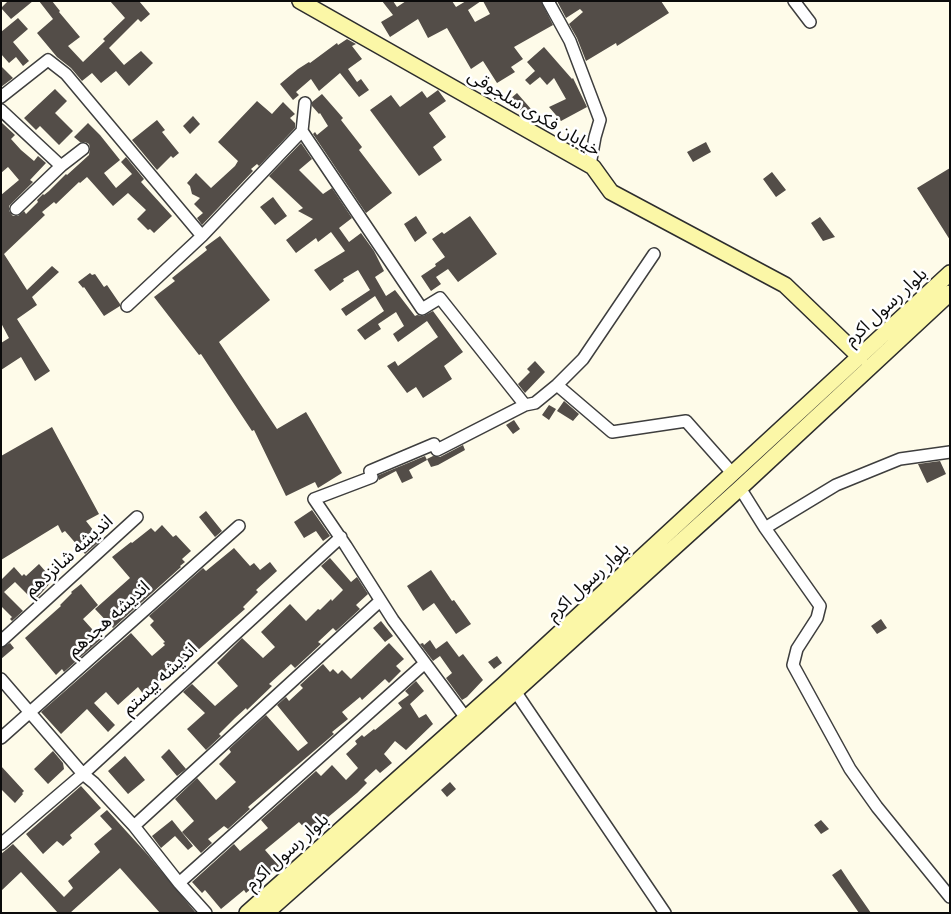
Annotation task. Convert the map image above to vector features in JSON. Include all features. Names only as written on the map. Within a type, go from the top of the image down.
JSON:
[{"type":"main road","name":"خیابان فکری سلجوقی","points":[[300,1],[590,165],[611,192],[785,285],[860,357]]},
{"type":"main road","name":"بلوار رسول اکرم","points":[[248,913],[466,718],[950,274]]},
{"type":"main road","name":"بلوار رسول اکرم","points":[[266,913],[740,488],[950,293]]},
{"type":"street","points":[[548,1],[570,41],[600,120],[590,165]]},
{"type":"street","points":[[794,1],[810,22]]},
{"type":"street","points":[[1,97],[48,60],[66,74],[202,236]]},
{"type":"street","points":[[127,306],[202,236],[302,131],[305,103]]},
{"type":"street","points":[[1,110],[61,166]]},
{"type":"street","points":[[302,131],[422,309],[440,298],[526,405]]},
{"type":"street","points":[[16,209],[61,166],[83,149]]},
{"type":"street","points":[[466,718],[380,601],[314,499],[372,477],[370,471],[434,444],[437,450],[526,405],[535,403],[557,385],[583,359],[654,254]]},
{"type":"street","points":[[557,385],[612,432],[686,421],[733,474]]},
{"type":"street","points":[[765,528],[836,485],[900,459],[950,452]]},
{"type":"street","points":[[740,488],[765,528],[820,606],[817,618],[797,649],[793,665],[850,769],[877,807],[950,897]]},
{"type":"street","name":"اندیشه شانزدهم","points":[[1,641],[137,518]]},
{"type":"street","name":"اندیشه هجدهم","points":[[1,738],[239,526]]},
{"type":"street","name":"اندیشه بیستم","points":[[1,844],[84,774],[340,537]]},
{"type":"street","points":[[134,826],[380,601]]},
{"type":"street","points":[[179,883],[425,663]]},
{"type":"street","points":[[1,680],[84,774],[134,826],[179,883],[206,913]]},
{"type":"street","points":[[514,691],[664,913]]},
{"type":"building","points":[[8,1],[33,1],[11,19],[1,8]]},
{"type":"building","points":[[39,1],[52,1],[80,37],[68,46],[83,62],[125,18],[110,1],[139,1],[150,14],[141,22],[138,19],[109,48],[124,65],[141,51],[153,63],[129,86],[116,71],[101,83],[92,73],[82,81],[71,68],[57,57],[37,33],[53,19]]},
{"type":"building","points":[[382,1],[393,1],[397,7],[406,1],[452,1],[456,7],[466,1],[481,1],[468,10],[475,22],[490,14],[483,1],[541,1],[553,25],[514,47],[523,59],[511,67],[515,72],[497,83],[483,61],[471,69],[447,28],[428,38],[418,19],[390,37],[381,22],[393,15]]},
{"type":"building","points":[[557,1],[661,1],[669,13],[617,46],[616,43],[586,61],[569,24],[583,12],[580,9],[566,18]]},
{"type":"building","points":[[18,18],[28,29],[13,42],[29,61],[23,66],[16,57],[9,63],[1,54],[1,32]]},
{"type":"building","points":[[347,39],[356,44],[352,46],[362,59],[348,69],[357,82],[361,79],[369,90],[359,97],[340,73],[319,91],[311,79],[296,92],[299,95],[293,100],[280,84],[298,69],[310,63],[337,43],[338,45]]},
{"type":"building","points":[[544,47],[573,78],[587,107],[561,121],[549,107],[566,99],[554,78],[547,85],[540,77],[530,85],[525,80],[535,71],[527,62]]},
{"type":"building","points":[[1,66],[13,78],[1,87]]},
{"type":"building","points":[[55,89],[67,101],[55,113],[73,131],[59,145],[40,126],[36,130],[24,118]]},
{"type":"building","points":[[438,90],[446,101],[429,113],[446,137],[433,147],[442,160],[419,176],[370,110],[391,95],[400,107],[422,91],[427,98]]},
{"type":"building","points":[[517,93],[531,109],[525,115],[510,99]]},
{"type":"building","points":[[322,94],[343,118],[341,120],[362,147],[359,150],[392,193],[366,213],[313,134],[315,132],[317,135],[328,126],[320,113],[312,106],[312,102]]},
{"type":"building","points":[[257,101],[272,114],[283,102],[295,114],[290,118],[295,123],[295,128],[259,166],[257,164],[251,169],[253,171],[202,225],[197,218],[203,213],[194,204],[200,198],[192,194],[187,183],[196,173],[211,188],[235,166],[238,161],[218,142]]},
{"type":"building","points":[[193,116],[200,124],[190,134],[183,126]]},
{"type":"building","points":[[157,120],[165,130],[162,132],[179,153],[173,158],[171,156],[157,170],[132,140]]},
{"type":"building","points":[[1,122],[15,135],[11,139],[21,150],[34,161],[38,156],[46,163],[30,180],[33,182],[9,206],[9,211],[13,216],[18,216],[24,211],[26,214],[43,194],[49,191],[89,155],[89,144],[80,142],[74,137],[88,123],[120,160],[104,173],[116,188],[132,174],[121,162],[126,157],[144,179],[141,182],[172,216],[154,233],[137,219],[146,210],[128,193],[113,206],[87,177],[56,204],[54,202],[42,212],[45,215],[4,254],[27,290],[52,266],[59,272],[32,297],[37,305],[17,319],[50,371],[35,381],[21,357],[1,370],[1,343],[9,338],[1,323],[1,195],[19,180],[8,167],[1,173]]},
{"type":"building","points":[[706,142],[711,152],[693,162],[687,152]]},
{"type":"building","points":[[301,143],[312,159],[299,170],[323,194],[332,188],[352,218],[339,228],[349,242],[361,233],[374,251],[384,271],[375,277],[386,296],[395,290],[415,316],[423,316],[433,311],[463,352],[444,366],[452,379],[423,398],[416,387],[407,393],[387,366],[395,361],[398,366],[438,337],[427,321],[398,342],[393,334],[404,326],[396,312],[378,324],[381,329],[365,340],[357,330],[384,311],[375,296],[346,316],[341,309],[370,290],[358,270],[343,279],[344,281],[330,291],[314,270],[345,251],[331,232],[318,242],[316,238],[296,253],[286,240],[313,219],[298,211],[303,208],[269,176]]},
{"type":"building","points":[[950,168],[950,240],[917,188]]},
{"type":"building","points":[[772,172],[786,190],[776,197],[763,179]]},
{"type":"building","points":[[273,197],[287,216],[275,225],[260,207]]},
{"type":"building","points":[[416,216],[427,233],[415,242],[404,224]]},
{"type":"building","points":[[470,216],[497,254],[458,282],[448,269],[436,277],[441,284],[431,291],[421,276],[445,257],[432,239],[442,232],[444,234]]},
{"type":"building","points":[[820,217],[835,237],[823,241],[811,223]]},
{"type":"building","points":[[220,236],[270,300],[219,342],[277,429],[306,412],[342,473],[318,488],[315,482],[286,496],[254,430],[252,431],[201,354],[199,355],[154,297],[175,281],[172,278],[207,250],[205,247]]},
{"type":"building","points":[[90,273],[92,275],[95,274],[104,287],[107,285],[120,304],[120,306],[104,316],[84,287],[78,282]]},
{"type":"building","points":[[535,361],[545,372],[525,393],[518,384],[530,372],[527,369]]},
{"type":"building","points":[[564,401],[579,414],[573,421],[557,411]]},
{"type":"building","points":[[549,405],[556,409],[549,420],[542,415]]},
{"type":"building","points":[[514,420],[520,429],[513,434],[506,425]]},
{"type":"building","points":[[52,427],[99,514],[86,521],[101,540],[85,554],[65,531],[62,533],[58,525],[1,560],[1,456]]},
{"type":"building","points":[[463,445],[465,450],[431,467],[427,459],[433,456],[440,457]]},
{"type":"building","points":[[425,456],[427,460],[409,470],[413,478],[402,483],[396,471],[379,480],[379,475]]},
{"type":"building","points":[[940,461],[946,474],[927,483],[918,464]]},
{"type":"building","points":[[312,510],[330,536],[323,541],[316,531],[304,538],[294,522]]},
{"type":"building","points":[[206,511],[222,531],[215,537],[199,517]]},
{"type":"building","points":[[162,525],[173,537],[176,535],[191,551],[182,559],[185,562],[181,567],[113,628],[95,609],[130,578],[112,557],[151,528],[155,532]]},
{"type":"building","points":[[234,548],[250,566],[254,563],[260,570],[270,562],[277,571],[256,590],[258,592],[243,607],[245,609],[189,658],[187,656],[176,664],[144,695],[138,687],[118,705],[106,692],[94,703],[115,725],[108,732],[87,709],[61,734],[41,712],[131,633],[152,656],[165,645],[163,643],[165,642],[150,625],[154,621],[149,616],[203,568],[206,571]]},
{"type":"building","points":[[330,558],[351,582],[357,577],[368,594],[356,605],[360,609],[336,631],[333,628],[318,642],[321,644],[295,668],[291,664],[269,684],[272,686],[247,710],[246,708],[235,718],[219,734],[221,736],[206,750],[187,729],[205,713],[183,692],[192,684],[215,706],[238,686],[217,663],[242,638],[263,658],[275,647],[261,632],[290,604],[306,621],[331,599],[332,601],[343,590],[321,566]]},
{"type":"building","points":[[39,564],[53,580],[34,601],[15,582],[4,592],[23,611],[12,621],[10,619],[12,617],[1,606],[1,580],[14,567],[22,576],[24,574],[26,576]]},
{"type":"building","points":[[431,570],[452,601],[454,600],[471,624],[456,634],[434,603],[423,611],[407,586]]},
{"type":"building","points":[[81,584],[98,605],[83,619],[101,639],[64,672],[62,669],[56,675],[25,638],[61,606],[71,592]]},
{"type":"building","points":[[881,619],[887,628],[877,634],[871,626]]},
{"type":"building","points":[[381,621],[393,636],[385,642],[373,628]]},
{"type":"building","points":[[430,640],[436,649],[447,641],[459,657],[463,654],[483,680],[462,700],[446,678],[452,673],[440,656],[433,661],[420,644],[423,643],[424,645]]},
{"type":"building","points":[[10,643],[14,648],[1,659],[1,648]]},
{"type":"building","points":[[389,643],[404,659],[396,666],[401,671],[389,683],[385,679],[362,700],[360,697],[342,712],[348,719],[332,732],[334,734],[248,807],[250,809],[228,829],[224,826],[208,839],[212,843],[201,853],[182,832],[194,821],[175,799],[197,778],[216,800],[236,782],[219,764],[231,752],[229,749],[266,715],[298,751],[308,743],[277,705],[286,697],[289,701],[303,688],[300,685],[323,664],[330,672],[333,669],[338,674],[342,670],[351,679]]},
{"type":"building","points":[[497,656],[502,663],[494,669],[488,662]]},
{"type":"building","points":[[416,681],[424,691],[410,704],[419,718],[426,714],[433,724],[406,750],[395,741],[384,754],[392,763],[380,773],[376,769],[364,780],[367,783],[357,793],[309,833],[299,822],[265,850],[279,866],[246,893],[244,890],[221,909],[205,890],[202,893],[192,882],[234,844],[240,851],[268,828],[261,820],[316,771],[321,776],[332,765],[346,780],[358,768],[346,754],[357,744],[355,741],[362,735],[364,737],[375,730],[402,708],[398,703],[409,695],[405,691]]},
{"type":"building","points":[[169,749],[186,769],[177,776],[161,757]]},
{"type":"building","points":[[53,751],[63,763],[64,769],[48,784],[34,769]]},
{"type":"building","points":[[125,756],[145,780],[128,794],[108,771]]},
{"type":"building","points":[[1,766],[24,791],[15,803],[1,789]]},
{"type":"building","points":[[450,782],[456,789],[447,797],[441,790]]},
{"type":"building","points":[[81,786],[101,808],[70,835],[72,838],[63,846],[57,841],[43,854],[26,834]]},
{"type":"building","points":[[107,810],[196,913],[160,913],[120,868],[70,913],[58,913],[21,872],[1,891],[1,854],[13,844],[64,897],[73,888],[68,881],[100,852],[94,844],[112,829],[100,816]]},
{"type":"building","points":[[172,820],[193,846],[188,850],[175,836],[161,848],[152,836]]},
{"type":"building","points":[[821,820],[829,829],[821,834],[814,825]]},
{"type":"building","points":[[841,869],[871,913],[859,913],[832,875]]}]
